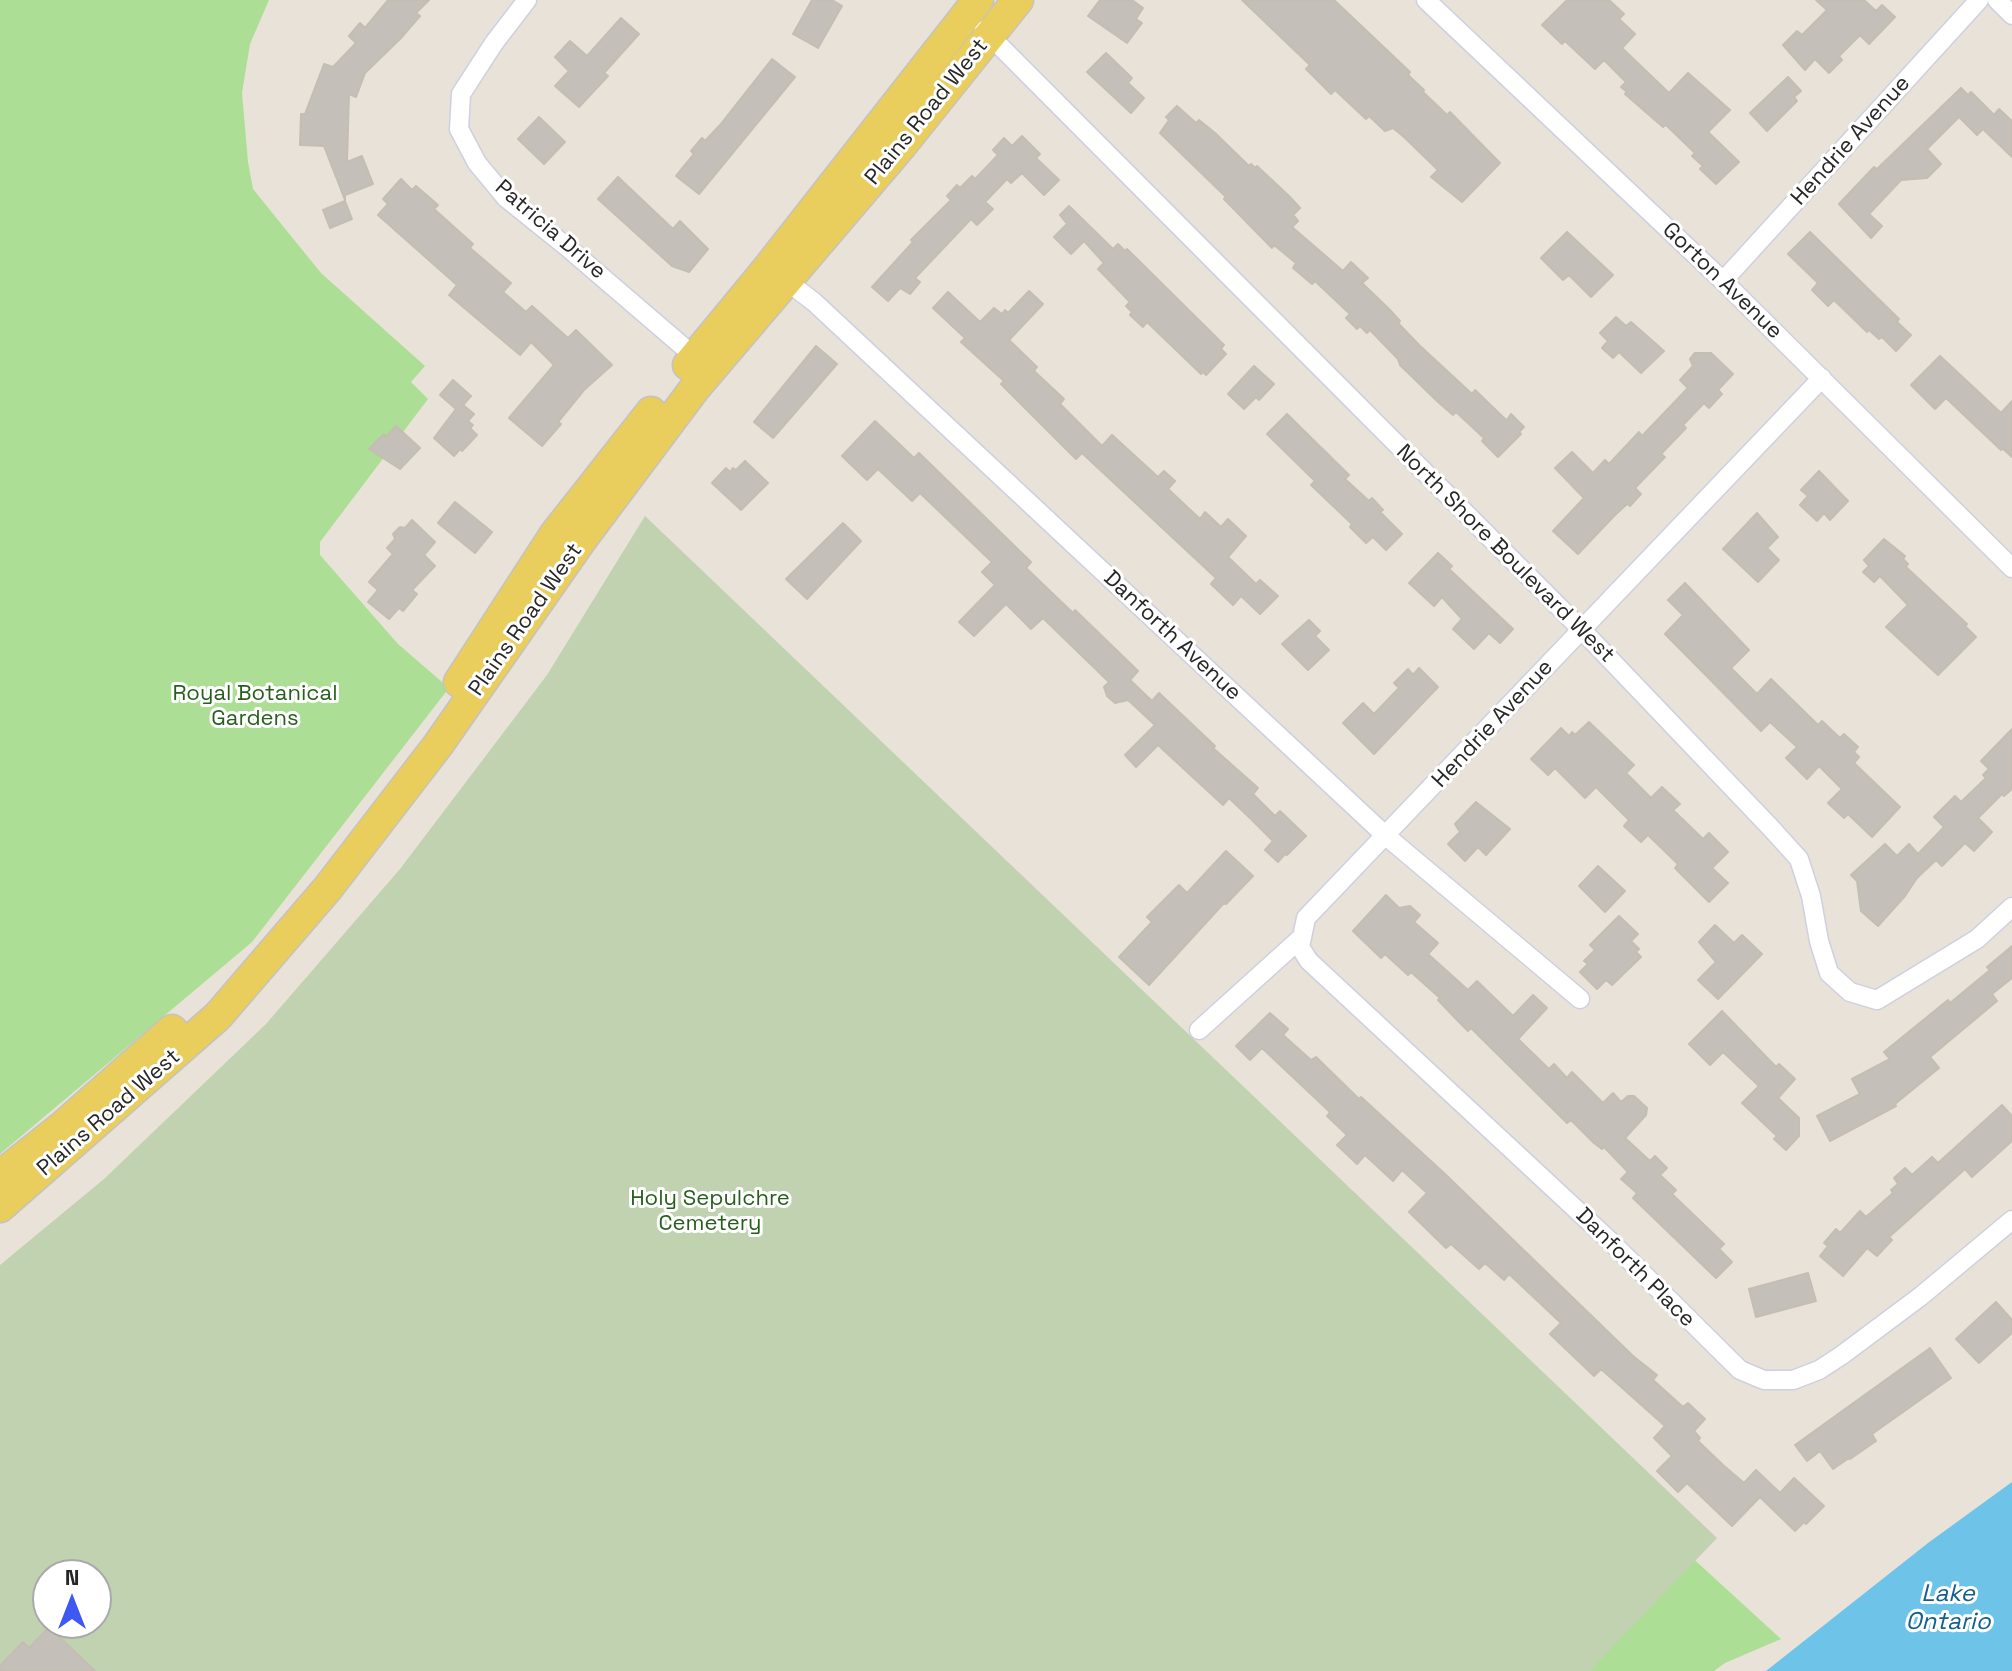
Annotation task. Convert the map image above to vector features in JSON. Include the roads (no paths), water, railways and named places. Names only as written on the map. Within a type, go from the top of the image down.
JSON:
[{"type":"main road","name":"Plains Road West","points":[[0,1176],[63,1126],[203,1002],[292,908],[357,826],[445,705],[555,534],[694,356],[901,146],[1018,0]]},
{"type":"main road","name":"Plains Road West","points":[[0,1207],[218,1016],[328,888],[438,745],[582,539],[973,6]]},
{"type":"street","name":"Patricia Drive","points":[[527,0],[461,94],[459,129],[477,163],[506,198],[694,356]]},
{"type":"street","name":"Gorton Avenue","points":[[1426,0],[1723,281],[2012,568]]},
{"type":"street","name":"Hendrie Avenue","points":[[1723,281],[1979,0]]},
{"type":"street","points":[[1997,0],[2012,15]]},
{"type":"street","name":"North Shore Boulevard West","points":[[973,6],[989,35],[1582,630],[1799,859],[1829,973],[1850,992],[1877,1000],[1977,939],[2012,907]]},
{"type":"street","name":"Danforth Avenue","points":[[777,274],[814,302],[1386,836],[1580,999]]},
{"type":"street","name":"Hendrie Avenue","points":[[1199,1030],[1302,937],[1306,918],[1822,378]]},
{"type":"street","name":"Danforth Place","points":[[1302,937],[1300,947],[1309,961],[1609,1240],[1740,1370],[1764,1380],[1793,1380],[1819,1370],[1921,1296],[2012,1220]]},
{"type":"water","name":"Lake Ontario","points":[[2012,1482],[2012,1671],[1766,1671],[1928,1543]]},
{"type":"park label","name":"Royal Botanical Gardens","points":[[255,706]]},
{"type":"park label","name":"Holy Sepulchre Cemetery","points":[[710,1212]]}]
